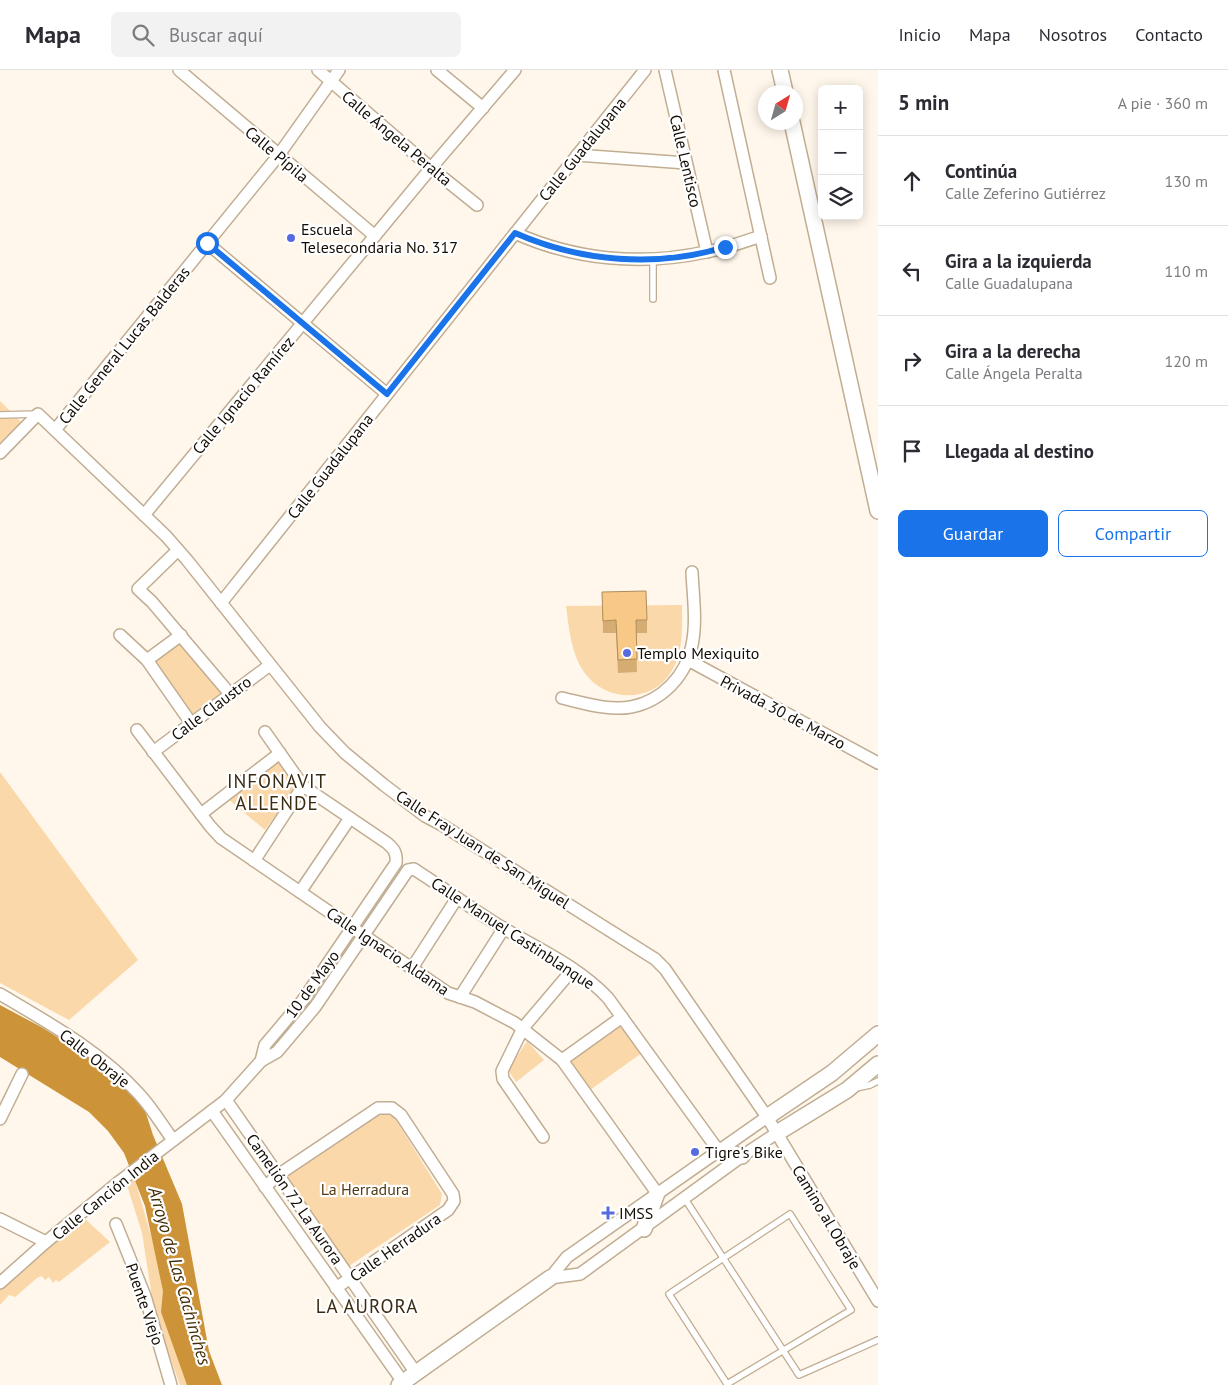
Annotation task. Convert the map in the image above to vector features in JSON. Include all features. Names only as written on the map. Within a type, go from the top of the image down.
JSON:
[{"type":"main road","points":[[780,70],[783,85]]},
{"type":"main road","points":[[794,130],[878,510]]},
{"type":"main road","points":[[767,1117],[832,1073],[878,1034]]},
{"type":"main road","points":[[777,1133],[847,1090],[878,1064]]},
{"type":"main road","points":[[777,1133],[781,1123],[829,1086],[832,1073]]},
{"type":"main road","points":[[718,1150],[742,1156]]},
{"type":"main road","points":[[644,1229],[657,1194]]},
{"type":"main road","points":[[401,1384],[550,1278]]},
{"type":"street","name":"Calle Ángela Peralta","points":[[318,70],[431,168],[477,205]]},
{"type":"street","name":"Calle General Lucas Balderas","points":[[55,430],[278,156],[330,80],[339,70]]},
{"type":"street","points":[[437,70],[483,108]]},
{"type":"street","name":"Calle Ignacio Ramírez","points":[[144,514],[431,168],[515,70]]},
{"type":"street","name":"Calle Guadalupana","points":[[221,603],[645,70]]},
{"type":"street","name":"Calle Lentisco","points":[[665,70],[707,252]]},
{"type":"street","points":[[724,70],[770,278]]},
{"type":"street","name":"Calle Pípila","points":[[187,72],[278,156],[375,236]]},
{"type":"street","points":[[577,155],[686,162]]},
{"type":"street","points":[[515,233],[539,244],[577,254],[617,259],[653,259],[707,252],[761,236]]},
{"type":"street","points":[[207,243],[387,394]]},
{"type":"street","points":[[0,453],[38,414]]},
{"type":"street","name":"Calle Fray Juan de San Miguel","points":[[38,414],[144,514],[178,550],[320,727],[345,753],[425,816],[449,829],[655,959],[676,984],[777,1133]]},
{"type":"street","points":[[178,550],[138,589],[152,602],[230,694]]},
{"type":"street","points":[[562,698],[598,707],[630,707],[655,699],[675,683],[688,660],[693,644],[692,572]]},
{"type":"street","points":[[120,635],[147,660],[191,723]]},
{"type":"street","points":[[147,660],[180,635]]},
{"type":"street","name":"Privada 30 de Marzo","points":[[688,660],[878,763]]},
{"type":"street","name":"Calle Claustro","points":[[153,752],[270,664]]},
{"type":"street","name":"Calle Ignacio Aldama","points":[[136,730],[222,838],[448,993],[475,1002],[523,1028],[562,1060],[657,1194]]},
{"type":"street","points":[[265,732],[303,786],[350,818],[300,892]]},
{"type":"street","points":[[201,814],[280,753]]},
{"type":"street","points":[[254,861],[303,786]]},
{"type":"street","name":"10 de Mayo","points":[[261,1061],[265,1045],[296,1009],[396,862],[397,856],[393,848],[350,818]]},
{"type":"street","name":"Calle Manuel Castinblanque","points":[[408,870],[414,869],[420,872],[504,928],[574,969],[594,983],[608,998],[718,1150]]},
{"type":"street","name":"10 de Mayo","points":[[212,1111],[226,1100],[261,1061],[277,1052],[306,1017],[408,870]]},
{"type":"street","points":[[412,968],[457,898]]},
{"type":"street","points":[[460,997],[504,928]]},
{"type":"street","points":[[542,1137],[503,1078],[502,1071],[523,1028],[574,969]]},
{"type":"street","name":"Calle Obraje","points":[[0,994],[55,1027],[109,1065],[140,1095],[173,1140]]},
{"type":"street","points":[[296,1009],[306,1017]]},
{"type":"street","points":[[562,1060],[622,1017]]},
{"type":"street","points":[[0,1119],[22,1074]]},
{"type":"street","name":"Camelión 72 La Aurora","points":[[226,1100],[416,1373]]},
{"type":"street","name":"Calle Herradura","points":[[265,1187],[278,1175],[378,1108],[392,1108],[401,1115],[453,1194],[454,1201],[448,1210],[336,1288]]},
{"type":"street","name":"Calle Canción India","points":[[0,1283],[120,1181],[212,1111]]},
{"type":"street","name":"Camelión 72 La Aurora","points":[[212,1111],[401,1384]]},
{"type":"street","points":[[550,1278],[567,1257],[767,1117]]},
{"type":"street","points":[[550,1278],[580,1274],[742,1156],[777,1133]]},
{"type":"street","name":"Camino al Obraje","points":[[777,1133],[878,1301]]},
{"type":"street","points":[[0,1219],[46,1242]]},
{"type":"street","name":"Puente Viejo","points":[[116,1224],[145,1296],[171,1385]]},
{"type":"lane","points":[[653,259],[653,299]]},
{"type":"lane","points":[[0,415],[38,414]]},
{"type":"lane","points":[[847,1090],[878,1082]]},
{"type":"lane","points":[[684,1199],[799,1375],[878,1340]]},
{"type":"lane","points":[[790,1214],[851,1310],[783,1350],[727,1384],[669,1294],[790,1214]]},
{"type":"green space","points":[[0,401],[26,427],[0,453]]},
{"type":"green space","points":[[682,605],[681,640],[678,657],[671,672],[663,682],[652,690],[640,694],[615,694],[593,682],[584,672],[573,649],[566,606]]},
{"type":"green space","points":[[182,637],[225,694],[194,716],[150,658]]},
{"type":"green space","points":[[282,755],[298,784],[265,830],[228,799]]},
{"type":"green space","points":[[0,772],[138,960],[69,1020],[0,983]]},
{"type":"green space","points":[[622,1017],[646,1050],[590,1090],[562,1060]]},
{"type":"green space","points":[[527,1041],[544,1060],[516,1082],[508,1070]]},
{"type":"green space","name":"La Herradura","points":[[381,1113],[393,1115],[442,1194],[440,1205],[346,1268],[284,1175]]},
{"type":"green space","points":[[134,1177],[166,1287],[189,1385],[180,1385],[159,1326],[153,1303],[142,1233],[126,1182]]},
{"type":"green space","points":[[82,1216],[110,1242],[59,1282],[56,1280],[53,1283],[49,1277],[45,1280],[42,1276],[15,1297],[9,1295],[0,1305],[0,1286]]},
{"type":"water","name":"Arroyo de Las Cachinches","points":[[0,1005],[43,1028],[103,1066],[144,1107],[153,1135],[182,1204],[209,1351],[222,1385],[187,1385],[161,1312],[163,1291],[145,1206],[124,1153],[108,1131],[89,1112],[0,1057]]},
{"type":"building","name":"Templo Mexiquito","points":[[646,591],[647,620],[636,620],[637,659],[618,660],[616,620],[603,621],[602,592]]},
{"type":"place","name":"Escuela Telesecondaria No. 317","points":[[291,238]]},
{"type":"place","name":"Templo Mexiquito","points":[[627,653]]},
{"type":"place","name":"Tigre's Bike","points":[[695,1152]]},
{"type":"place","name":"IMSS","points":[[608,1213]]},
{"type":"district","name":"INFONAVIT ALLENDE","points":[[277,792]]},
{"type":"district","name":"LA AURORA","points":[[367,1306]]},
{"type":"route","points":[[207,243],[387,394],[515,233],[539,244],[577,254],[617,259],[664,259],[725,247]]}]
